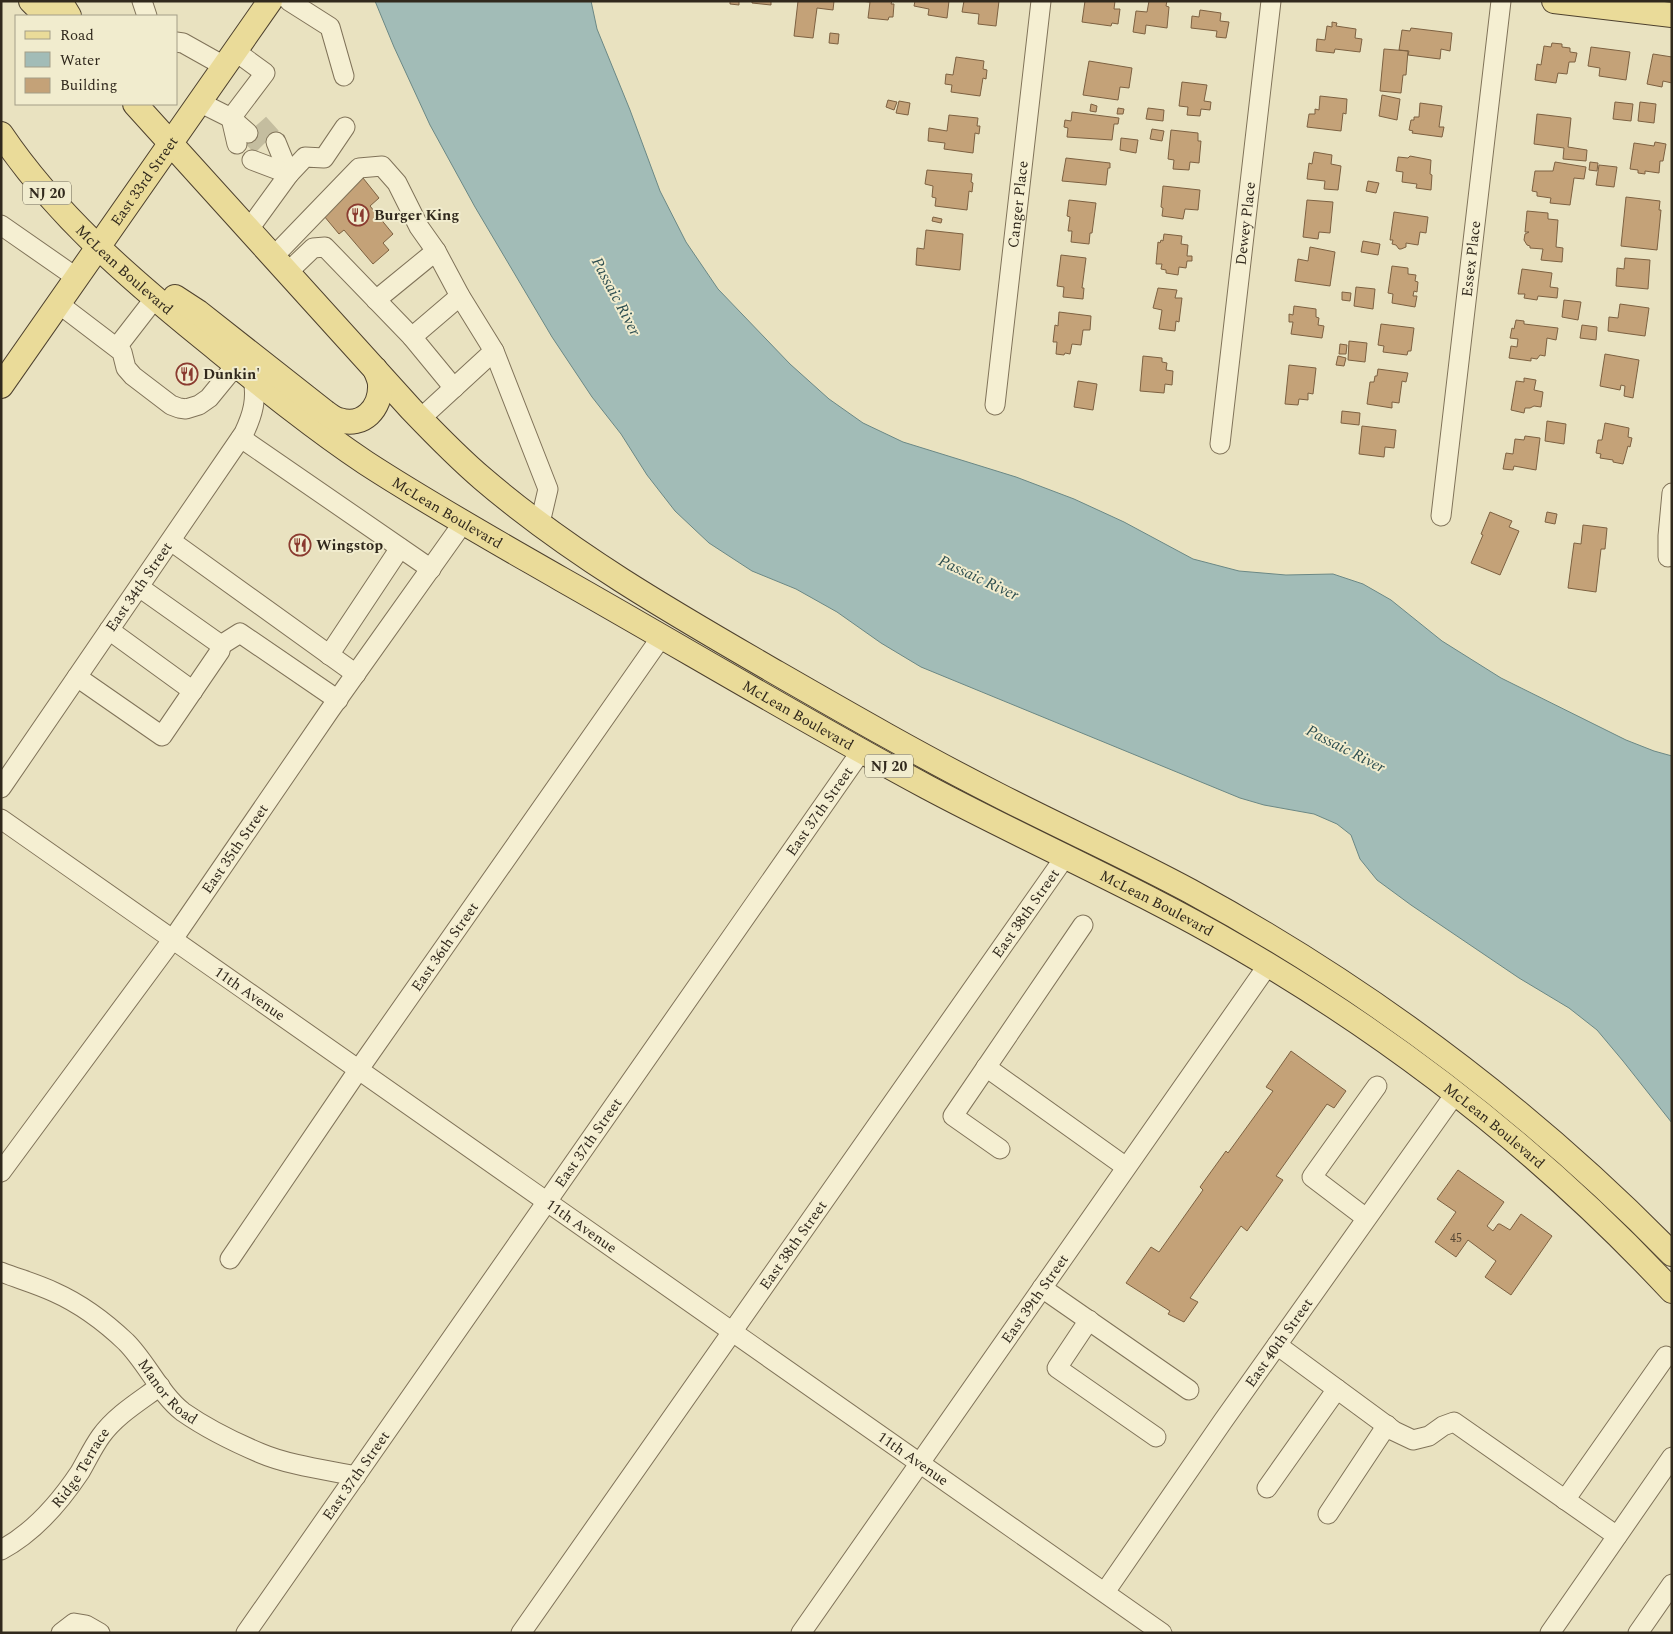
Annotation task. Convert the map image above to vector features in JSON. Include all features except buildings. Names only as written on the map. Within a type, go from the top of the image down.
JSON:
[{"type":"main road","points":[[30,1],[45,15]]},
{"type":"main road","points":[[60,1],[67,15]]},
{"type":"main road","name":"East 33rd Street","points":[[1,386],[270,1]]},
{"type":"main road","points":[[1554,1],[1672,15]]},
{"type":"main road","name":"McLean Boulevard","points":[[136,105],[446,446],[540,523],[577,550],[661,604],[857,718],[997,794],[1187,890],[1309,960],[1427,1040],[1523,1116],[1604,1188],[1672,1254]]},
{"type":"main road","name":"McLean Boulevard","points":[[1,134],[38,183],[68,218],[98,248],[155,298],[245,371],[362,460],[463,523],[924,785],[1175,912],[1268,965],[1356,1022],[1455,1094],[1554,1176],[1623,1241],[1672,1292]]},
{"type":"main road","points":[[1,149],[38,183]]},
{"type":"main road","points":[[98,248],[198,312],[325,412],[338,420],[350,422],[362,420],[371,413],[377,404],[380,382],[375,370]]},
{"type":"street","points":[[142,1],[147,15]]},
{"type":"street","points":[[289,1],[330,27],[344,76]]},
{"type":"street","name":"Canger Place","points":[[994,405],[1041,1]]},
{"type":"street","name":"Dewey Place","points":[[1220,444],[1271,1]]},
{"type":"street","name":"Essex Place","points":[[1441,516],[1501,1]]},
{"type":"street","points":[[178,42],[230,59],[265,73],[231,118]]},
{"type":"street","points":[[199,102],[231,118],[248,133],[231,118]]},
{"type":"street","points":[[249,229],[289,174],[305,157],[324,158],[345,127]]},
{"type":"street","points":[[289,174],[265,151],[289,174]]},
{"type":"street","points":[[281,264],[359,168],[382,166],[397,183],[419,227],[436,251],[460,296],[494,352],[548,490],[540,523]]},
{"type":"street","points":[[1,225],[77,278]]},
{"type":"street","points":[[281,264],[313,248],[325,247],[412,337],[454,388]]},
{"type":"street","points":[[376,300],[436,251]]},
{"type":"street","points":[[412,337],[460,296]]},
{"type":"street","points":[[117,347],[155,298]]},
{"type":"street","points":[[59,304],[117,347],[122,352],[126,368],[133,376],[171,405],[179,408],[186,409],[199,405],[245,371]]},
{"type":"street","points":[[420,419],[494,352]]},
{"type":"street","name":"East 34th Street","points":[[1,788],[241,438],[250,420],[256,392],[245,371]]},
{"type":"street","points":[[241,438],[431,569]]},
{"type":"street","points":[[1668,557],[1672,493]]},
{"type":"street","name":"East 35th Street","points":[[1,1172],[174,939],[356,674],[463,523]]},
{"type":"street","points":[[171,540],[356,674]]},
{"type":"street","points":[[329,655],[400,548]]},
{"type":"street","points":[[139,587],[221,645]]},
{"type":"street","points":[[109,630],[193,691]]},
{"type":"street","points":[[77,678],[162,736],[220,651],[221,645],[240,633],[338,700]]},
{"type":"street","name":"East 36th Street","points":[[230,1259],[359,1069],[662,636]]},
{"type":"street","name":"East 37th Street","points":[[246,1633],[862,750]]},
{"type":"street","name":"11th Avenue","points":[[1,819],[1162,1633]]},
{"type":"street","name":"East 38th Street","points":[[521,1633],[1065,857]]},
{"type":"street","points":[[1000,1149],[952,1116],[1083,925]]},
{"type":"street","name":"East 39th Street","points":[[801,1633],[1268,965]]},
{"type":"street","points":[[986,1067],[1126,1168]]},
{"type":"street","points":[[1366,1218],[1312,1177],[1377,1086]]},
{"type":"street","name":"East 40th Street","points":[[1105,1592],[1366,1218],[1455,1094]]},
{"type":"street","name":"Manor Road","points":[[1,1272],[54,1292],[85,1308],[125,1342],[145,1363],[160,1386],[182,1411],[215,1431],[261,1454],[310,1467],[356,1476]]},
{"type":"street","points":[[1042,1288],[1188,1390]]},
{"type":"street","points":[[1089,1320],[1057,1368],[1156,1437]]},
{"type":"street","points":[[1277,1345],[1394,1431],[1413,1440],[1429,1436],[1443,1426],[1454,1422],[1617,1536]]},
{"type":"street","points":[[1565,1500],[1666,1356]]},
{"type":"street","name":"Ridge Terrace","points":[[1,1550],[15,1542],[59,1500],[79,1473],[102,1435],[119,1416],[160,1386]]},
{"type":"street","points":[[1267,1488],[1337,1389]]},
{"type":"street","points":[[1328,1514],[1387,1426]]},
{"type":"street","points":[[1550,1633],[1672,1458]]},
{"type":"street","points":[[1638,1633],[1672,1584]]},
{"type":"street","points":[[62,1633],[74,1623],[86,1625],[100,1633]]},
{"type":"water","name":"Passaic River","points":[[375,1],[591,1],[597,29],[660,191],[686,242],[718,289],[790,364],[829,399],[863,423],[903,442],[1016,477],[1074,499],[1124,522],[1193,559],[1239,571],[1286,575],[1333,574],[1363,584],[1391,600],[1442,641],[1501,678],[1626,740],[1672,756],[1672,1123],[1597,1030],[1569,1008],[1519,978],[1377,880],[1360,859],[1351,835],[1337,824],[1314,814],[1264,805],[1240,798],[921,667],[881,643],[837,612],[796,589],[752,571],[709,543],[675,511],[647,475],[621,434],[592,397],[552,337],[475,207],[430,125]]},
{"type":"tunnel","points":[[259,123],[276,142]]},
{"type":"tunnel","points":[[248,133],[266,151]]},
{"type":"place","name":"Burger King","points":[[358,215]]},
{"type":"place","name":"Dunkin'","points":[[187,374]]},
{"type":"place","name":"Wingstop","points":[[300,545]]}]
